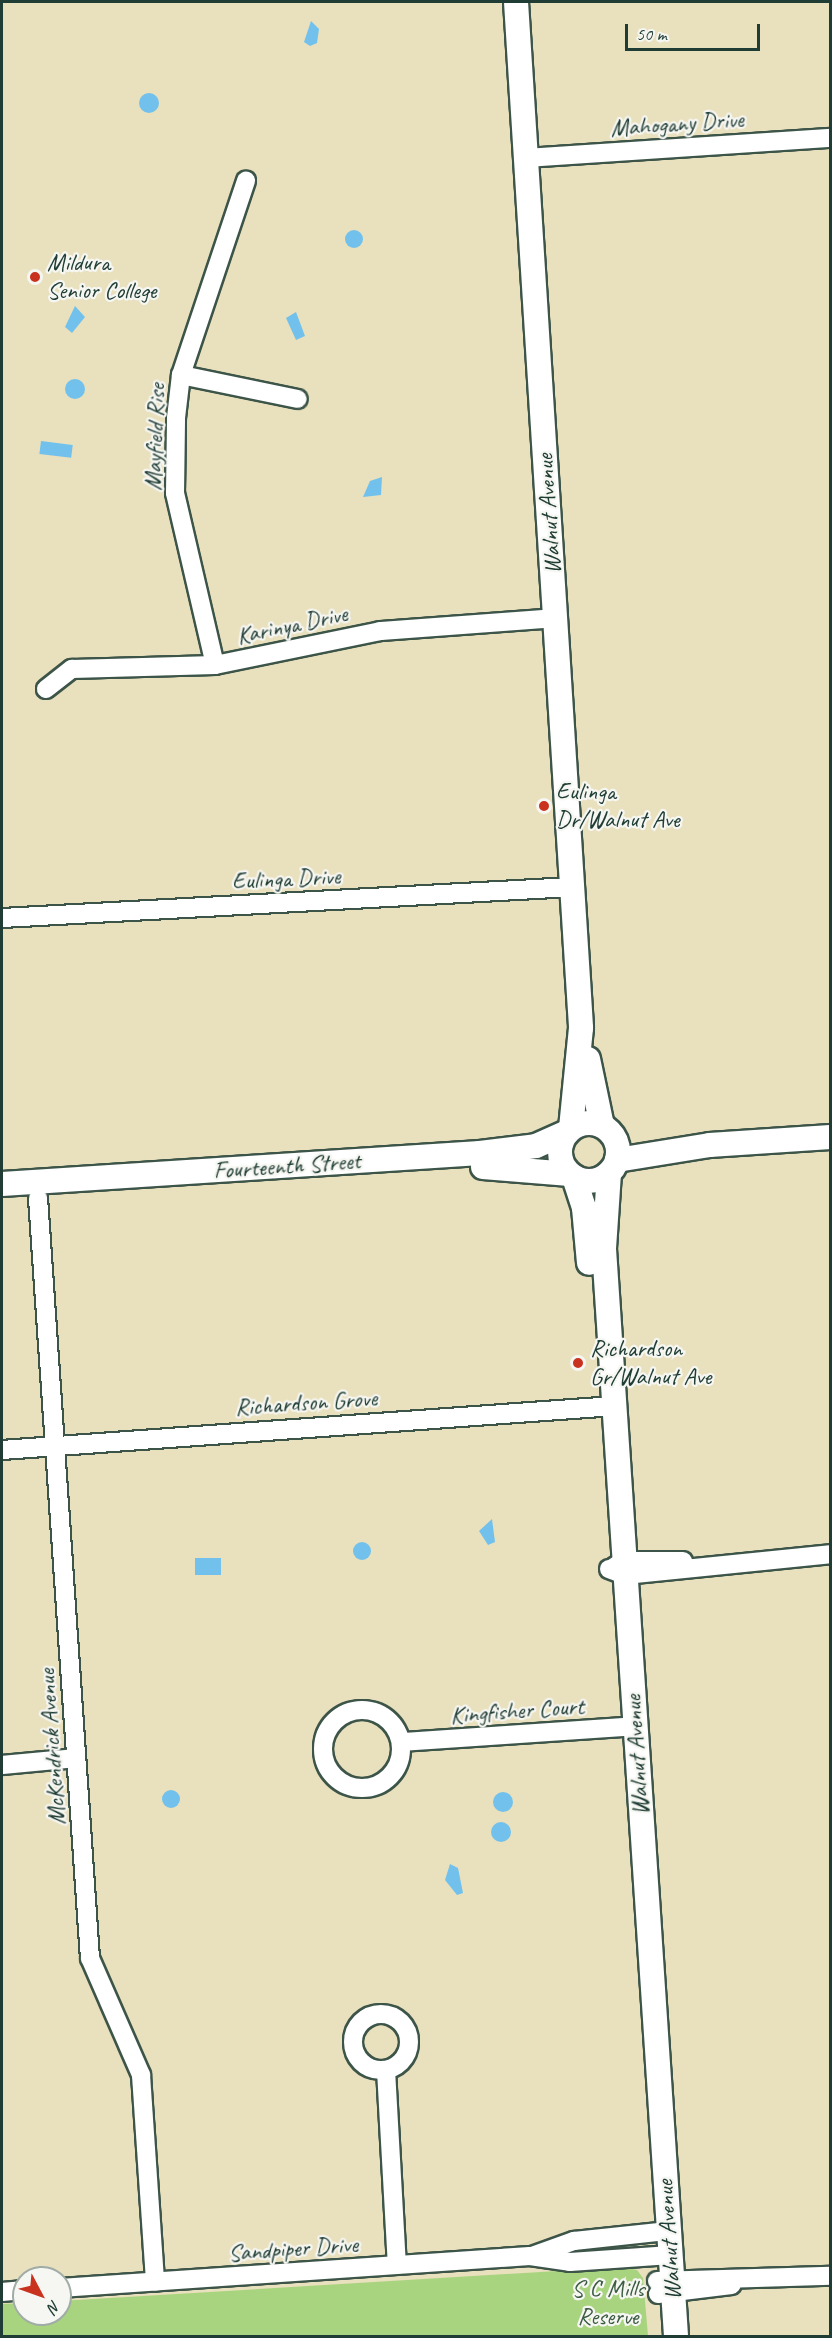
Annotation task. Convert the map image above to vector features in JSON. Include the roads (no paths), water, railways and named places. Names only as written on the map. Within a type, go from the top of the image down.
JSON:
[{"type":"street","name":"Walnut Avenue","points":[[516,2],[581,1028],[570,1131]]},
{"type":"street","name":"Mahogany Drive","points":[[527,158],[831,138]]},
{"type":"street","name":"Mayfield Rise","points":[[215,665],[176,493],[181,375],[246,181]]},
{"type":"street","points":[[181,375],[298,399]]},
{"type":"street","name":"Karinya Drive","points":[[46,689],[72,669],[215,665],[380,631],[555,618]]},
{"type":"street","name":"Eulinga Drive","points":[[2,918],[572,887]]},
{"type":"street","name":"Walnut Avenue","points":[[581,1028],[611,1149],[603,1222],[606,1407]]},
{"type":"street","points":[[611,1149],[592,1181],[572,1176],[560,1149],[570,1131],[586,1123],[611,1149],[831,1137]]},
{"type":"street","name":"Fourteenth Street","points":[[2,1184],[489,1152],[536,1146],[570,1131]]},
{"type":"street","name":"Fourteenth Street","points":[[2,1201],[499,1166],[572,1176]]},
{"type":"street","name":"Walnut Avenue","points":[[572,1176],[584,1208],[606,1407],[620,1568],[628,1727],[665,2287],[676,2337]]},
{"type":"street","name":"McKendrick Avenue","points":[[38,1198],[90,1958],[141,2075],[155,2282]]},
{"type":"street","name":"Richardson Grove","points":[[2,1450],[55,1444],[606,1407]]},
{"type":"street","points":[[620,1568],[831,1554]]},
{"type":"street","points":[[354,1710],[384,1715],[402,1742],[401,1760],[388,1779],[362,1788],[337,1779],[323,1753],[329,1726],[354,1710]]},
{"type":"street","name":"Kingfisher Court","points":[[402,1742],[628,1727]]},
{"type":"street","points":[[2,1765],[76,1758]]},
{"type":"street","points":[[386,2070],[397,2265]]},
{"type":"street","name":"Sandpiper Drive","points":[[72,2287],[530,2256],[570,2262],[662,2244]]},
{"type":"street","points":[[665,2287],[831,2276]]},
{"type":"street","name":"Walnut Avenue","points":[[660,2337],[665,2287]]},
{"type":"water","points":[[311,21],[319,29],[317,43],[310,46],[304,42]]},
{"type":"water","points":[[149,93],[156,96],[159,103],[156,110],[149,113],[142,110],[139,103],[142,96]]},
{"type":"water","points":[[350,230],[358,230],[363,235],[361,246],[350,248],[345,243],[345,235]]},
{"type":"water","points":[[75,306],[85,317],[72,333],[65,327]]},
{"type":"water","points":[[296,312],[305,336],[296,340],[286,318]]},
{"type":"water","points":[[75,379],[82,382],[85,389],[82,396],[75,399],[68,396],[65,389],[68,382]]},
{"type":"water","points":[[41,441],[73,445],[71,458],[39,454]]},
{"type":"water","points":[[382,477],[381,495],[363,497],[370,481]]},
{"type":"water","points":[[492,1519],[495,1542],[488,1545],[479,1531]]},
{"type":"water","points":[[362,1542],[368,1545],[371,1551],[368,1557],[362,1560],[356,1557],[353,1551],[356,1545]]},
{"type":"water","points":[[195,1558],[221,1558],[221,1575],[195,1575]]},
{"type":"water","points":[[171,1790],[177,1793],[180,1799],[177,1805],[171,1808],[165,1805],[162,1799],[165,1793]]},
{"type":"water","points":[[503,1792],[510,1795],[513,1802],[510,1809],[503,1812],[496,1809],[493,1802],[496,1795]]},
{"type":"water","points":[[501,1822],[508,1825],[511,1832],[508,1839],[501,1842],[494,1839],[491,1832],[494,1825]]},
{"type":"water","points":[[450,1864],[458,1868],[463,1893],[457,1895],[445,1880]]},
{"type":"place","name":"Mildura Senior College","points":[[35,277]]},
{"type":"place","name":"Eulinga Dr/Walnut Ave","points":[[544,806]]},
{"type":"place","name":"Richardson Gr/Walnut Ave","points":[[578,1363]]},
{"type":"park label","name":"S C Mills Reserve","points":[[608,2303]]}]
